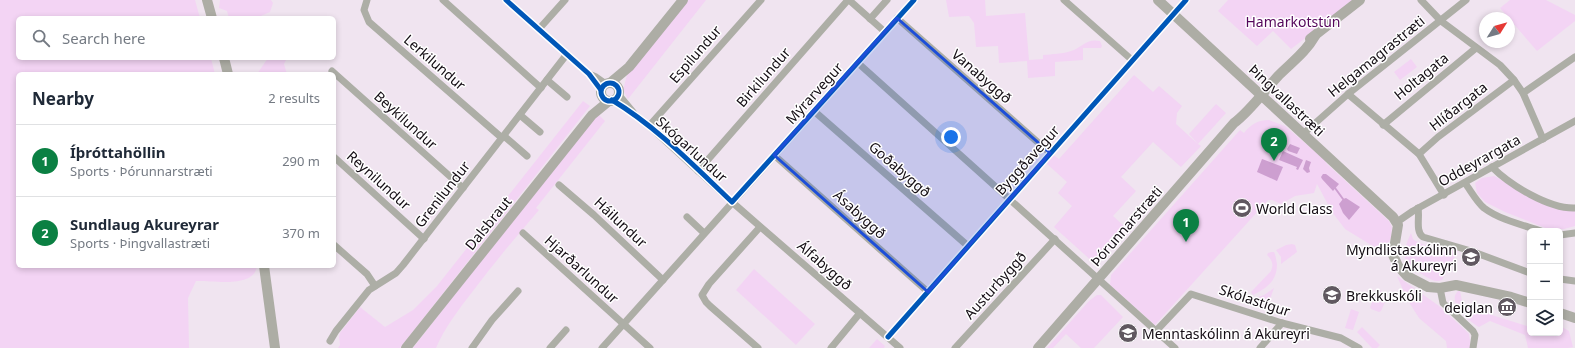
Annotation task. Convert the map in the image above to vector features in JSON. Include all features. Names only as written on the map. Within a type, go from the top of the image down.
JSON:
[{"type":"street","points":[[207,0],[211,16]]},
{"type":"street","name":"Lerkilundur","points":[[367,0],[364,5],[364,10],[367,19],[372,25],[527,156]]},
{"type":"street","points":[[443,0],[541,88]]},
{"type":"street","name":"Skógarlundur","points":[[506,0],[589,74],[596,76],[610,92],[732,202]]},
{"type":"street","points":[[539,29],[565,0]]},
{"type":"street","points":[[610,92],[683,0]]},
{"type":"street","name":"Espilundur","points":[[649,126],[761,0]]},
{"type":"street","points":[[849,0],[885,32]]},
{"type":"street","name":"Birkilundur","points":[[698,171],[849,0]]},
{"type":"street","points":[[870,19],[887,0]]},
{"type":"street","name":"Mýrarvegur","points":[[602,348],[914,0]]},
{"type":"street","points":[[1064,0],[1132,60]]},
{"type":"street","name":"Þingvallastræti","points":[[1158,0],[1386,210],[1397,222]]},
{"type":"street","name":"Byggðavegur","points":[[888,337],[1009,198],[1186,0]]},
{"type":"street","name":"Þórunnarstræti","points":[[1038,348],[1234,123],[1243,116],[1259,93],[1308,48],[1315,36],[1360,0]]},
{"type":"street","points":[[1421,0],[1441,21],[1500,65],[1514,80],[1523,93],[1543,138]]},
{"type":"street","name":"Helgamagrastræti","points":[[1303,134],[1348,94],[1466,0]]},
{"type":"street","name":"Vanabyggð","points":[[897,18],[1050,153]]},
{"type":"street","name":"Holtagata","points":[[1383,125],[1476,48]]},
{"type":"street","name":"Grenilundur","points":[[330,342],[336,331],[365,295],[375,286],[396,274],[567,54]]},
{"type":"street","points":[[1523,93],[1575,57]]},
{"type":"street","points":[[224,60],[228,72]]},
{"type":"street","points":[[858,63],[1175,348]]},
{"type":"street","name":"Beykilundur","points":[[336,76],[463,188]]},
{"type":"street","points":[[547,80],[567,98]]},
{"type":"street","name":"Hlíðargata","points":[[1419,154],[1438,137],[1514,80]]},
{"type":"street","name":"Dalsbraut","points":[[406,348],[610,92]]},
{"type":"street","points":[[1348,94],[1419,154],[1444,195]]},
{"type":"street","name":"Goðabyggð","points":[[814,111],[968,246]]},
{"type":"street","points":[[520,114],[540,132]]},
{"type":"street","name":"Oddeyrargata","points":[[1397,222],[1418,208],[1444,195],[1575,121]]},
{"type":"street","name":"Ásabyggð","points":[[774,155],[928,292]]},
{"type":"street","name":"Reynilundur","points":[[336,159],[424,239]]},
{"type":"street","points":[[1492,167],[1502,177],[1514,185],[1543,200],[1560,206],[1575,208]]},
{"type":"street","points":[[1465,183],[1484,208],[1533,228]]},
{"type":"street","name":"Háilundur","points":[[559,185],[594,215],[663,280]]},
{"type":"street","name":"Álfabyggð","points":[[732,202],[900,348]]},
{"type":"street","points":[[1418,208],[1420,220],[1419,233],[1423,237],[1471,251],[1527,272]]},
{"type":"street","points":[[687,217],[704,233]]},
{"type":"street","points":[[1397,222],[1398,232],[1393,255],[1396,262],[1407,276],[1428,287],[1440,288],[1456,285],[1527,302]]},
{"type":"street","points":[[758,348],[710,306],[702,295],[709,284],[760,227]]},
{"type":"street","name":"Hjarðarlundur","points":[[523,233],[650,348]]},
{"type":"street","points":[[1563,235],[1575,233]]},
{"type":"street","name":"Austurbyggð","points":[[955,348],[1055,239]]},
{"type":"street","points":[[336,247],[367,274],[375,286]]},
{"type":"street","points":[[264,268],[275,348]]},
{"type":"street","points":[[269,268],[280,348]]},
{"type":"street","points":[[1563,279],[1575,281]]},
{"type":"street","points":[[1440,288],[1444,303],[1473,331],[1473,348]]},
{"type":"street","points":[[472,348],[492,320],[518,291]]},
{"type":"street","name":"Skólastígur","points":[[1156,331],[1191,294],[1282,323],[1341,338],[1359,348]]},
{"type":"street","points":[[831,348],[860,313]]},
{"type":"street","points":[[1563,314],[1575,318]]},
{"type":"street","points":[[1260,348],[1282,323]]},
{"type":"street","points":[[550,348],[566,330]]},
{"type":"highlighted area","points":[[897,18],[1050,153],[928,292],[774,155]]},
{"type":"green space","points":[[0,0],[195,0],[199,16],[16,16],[16,60],[212,60],[214,72],[16,72],[16,268],[256,268],[254,273],[248,278],[240,281],[196,281],[188,298],[189,348],[0,348]]},
{"type":"green space","points":[[220,0],[271,0],[273,3],[270,12],[261,16],[228,16],[227,11],[219,8]]},
{"type":"green space","points":[[686,0],[706,0],[628,99],[623,90],[627,75]]},
{"type":"green space","points":[[946,0],[985,0],[986,16],[1025,13],[1029,60],[1043,59],[1043,55],[1068,52],[1085,43],[1095,40],[1100,41],[1102,46],[1101,48],[1083,48],[1083,60],[1055,62],[1055,76],[1028,78],[1027,61],[999,63],[998,46],[976,47],[974,23],[969,16],[949,17]]},
{"type":"green space","name":"Hamarkotstún","points":[[1228,0],[1355,0],[1291,49],[1273,31],[1257,46],[1218,11]]},
{"type":"green space","points":[[1510,0],[1546,0],[1575,15],[1575,21],[1537,51],[1515,25],[1515,12],[1503,12],[1500,8]]},
{"type":"green space","points":[[1411,59],[1417,67],[1400,80],[1394,72]]},
{"type":"green space","points":[[267,60],[286,60],[284,64],[286,72],[258,72]]},
{"type":"green space","points":[[1134,75],[1153,92],[1159,86],[1182,106],[1177,113],[1176,124],[1201,146],[1181,167],[1153,142],[1121,177],[1136,191],[1113,216],[1126,228],[1094,263],[1054,227],[1072,206],[1058,193],[1067,182],[1046,163],[1053,155],[1059,159]]},
{"type":"green space","points":[[583,101],[590,106],[400,348],[338,348],[340,345],[340,333],[360,307],[385,327],[413,310],[437,286]]},
{"type":"green space","points":[[1216,104],[1226,113],[1198,144],[1189,134]]},
{"type":"green space","points":[[596,112],[605,121],[536,208],[539,210],[497,260],[448,325],[436,348],[413,348]]},
{"type":"green space","points":[[1269,120],[1285,126],[1324,159],[1327,164],[1389,221],[1392,227],[1388,245],[1380,249],[1376,248],[1345,229],[1332,212],[1317,184],[1314,193],[1295,196],[1281,204],[1268,200],[1155,325],[1110,285],[1111,275],[1240,130],[1244,133],[1255,123]]},
{"type":"green space","points":[[1494,176],[1521,190],[1575,210],[1575,226],[1564,229],[1545,228],[1505,212],[1485,202],[1477,193],[1475,183],[1482,178]]},
{"type":"green space","points":[[1411,233],[1415,241],[1430,247],[1448,253],[1452,247],[1459,250],[1442,280],[1436,281],[1428,278],[1414,268],[1405,258],[1406,245]]},
{"type":"green space","points":[[1292,244],[1295,245],[1297,252],[1281,264],[1281,257],[1276,250]]},
{"type":"green space","points":[[1274,252],[1276,256],[1277,270],[1275,275],[1267,287],[1253,295],[1251,292],[1271,271],[1272,262],[1267,255]]},
{"type":"green space","points":[[754,269],[815,324],[796,345],[736,290]]},
{"type":"green space","points":[[1397,276],[1439,306],[1464,329],[1469,334],[1471,348],[1447,348],[1446,341],[1419,318],[1407,299]]},
{"type":"green space","points":[[1274,288],[1269,302],[1256,298],[1264,295]]},
{"type":"green space","points":[[1379,290],[1387,293],[1388,295],[1381,311],[1379,312],[1371,309],[1370,307],[1377,291]]},
{"type":"green space","points":[[1458,291],[1460,291],[1463,306],[1527,326],[1527,336],[1563,336],[1563,328],[1569,331],[1573,347],[1528,348],[1525,335],[1490,321],[1479,327],[1470,321],[1457,306],[1455,296]]},
{"type":"green space","points":[[1097,295],[1101,295],[1123,317],[1094,348],[1081,348],[1066,334],[1053,348],[1047,348],[1089,301]]},
{"type":"green space","points":[[1351,309],[1359,312],[1353,330],[1345,328]]},
{"type":"green space","points":[[1362,327],[1380,345],[1377,348],[1372,348],[1357,332]]},
{"type":"green space","points":[[877,339],[885,346],[884,348],[869,348]]},
{"type":"shaded area","points":[[1290,144],[1300,148],[1297,154],[1288,151],[1287,149]]},
{"type":"shaded area","points":[[1283,151],[1303,160],[1298,170],[1296,169],[1297,167],[1279,160]]},
{"type":"shaded area","points":[[1262,159],[1283,167],[1277,181],[1257,172]]},
{"type":"shaded area","points":[[1306,160],[1311,162],[1309,168],[1310,172],[1307,173],[1303,169]]},
{"type":"shaded area","points":[[1323,174],[1326,174],[1339,184],[1333,191],[1322,179],[1321,177]]},
{"type":"shaded area","points":[[1346,198],[1360,207],[1349,220],[1343,213],[1339,204]]},
{"type":"waterway","points":[[1335,188],[1343,199]]},
{"type":"cycle path","points":[[506,0],[589,74],[601,90]]},
{"type":"cycle path","points":[[612,100],[660,135],[732,202],[914,0]]},
{"type":"cycle path","points":[[888,337],[1186,0]]},
{"type":"cycle path","points":[[610,83],[616,86],[619,92],[616,98],[610,101],[604,98],[601,92],[604,86],[610,83]]},
{"type":"place","name":"Sundlaug Akureyrar","points":[[1274,161]]},
{"type":"place","name":"World Class","points":[[1242,208]]},
{"type":"place","name":"Íþróttahöllin","points":[[1186,242]]},
{"type":"place","name":"Myndlistaskólinn á Akureyri","points":[[1471,257]]},
{"type":"place","name":"Brekkuskóli","points":[[1332,295]]},
{"type":"place","name":"deiglan","points":[[1507,307]]},
{"type":"place","name":"Menntaskólinn á Akureyri","points":[[1128,333]]}]
